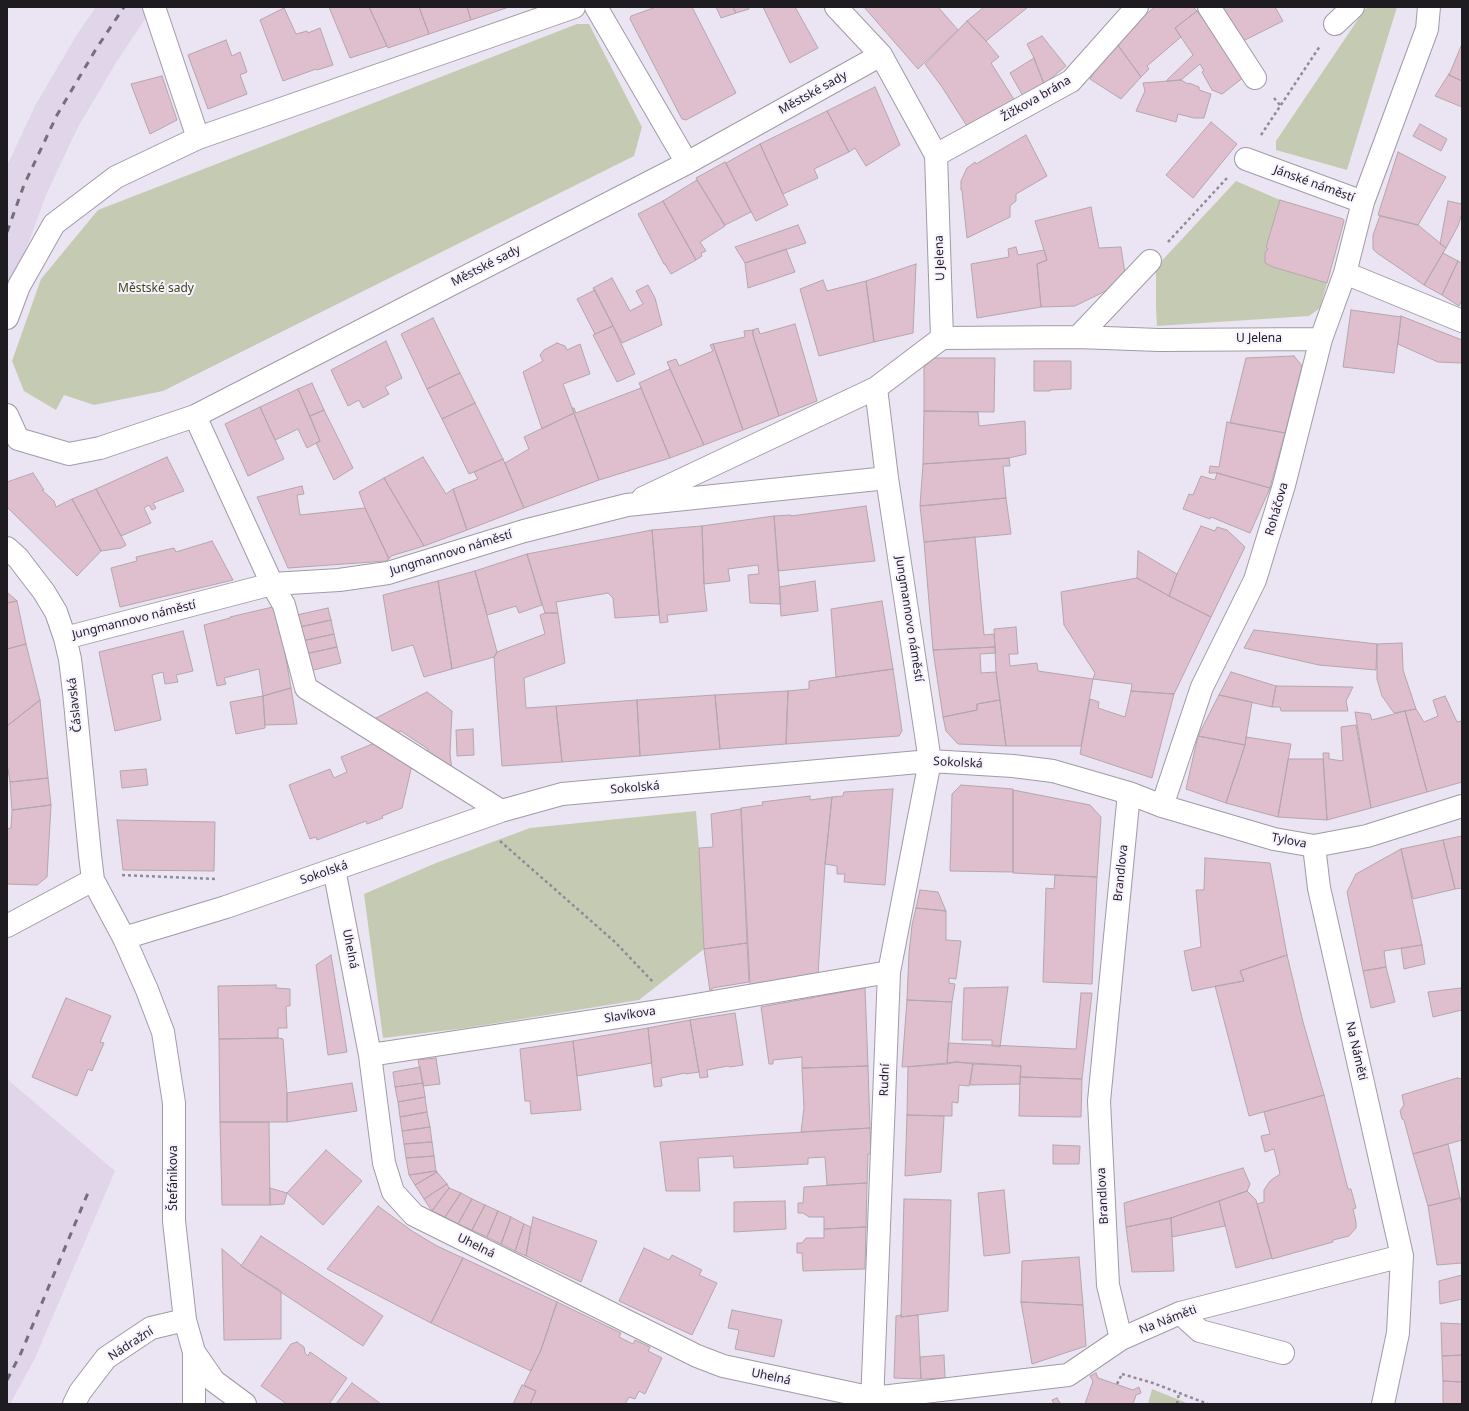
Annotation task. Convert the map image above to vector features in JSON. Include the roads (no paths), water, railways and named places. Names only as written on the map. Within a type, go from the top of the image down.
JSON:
[{"type":"street","points":[[154,7],[198,138]]},
{"type":"street","points":[[7,318],[19,286],[54,224],[116,177],[198,138],[574,7]]},
{"type":"street","points":[[596,7],[687,163]]},
{"type":"street","points":[[836,7],[881,55]]},
{"type":"street","name":"Žižkova brána","points":[[936,155],[1071,81],[1137,7]]},
{"type":"street","points":[[1208,7],[1255,78]]},
{"type":"street","points":[[1335,24],[1353,7]]},
{"type":"street","name":"Jánské náměstí","points":[[1246,159],[1363,202],[1427,28],[1429,7]]},
{"type":"street","name":"Městské sady","points":[[7,415],[18,439],[69,454],[100,448],[195,416],[687,163],[881,55]]},
{"type":"street","name":"U Jelena","points":[[881,55],[936,155],[942,338],[1078,337],[1159,340],[1321,339]]},
{"type":"street","name":"Roháčova","points":[[1162,806],[1202,687],[1255,580],[1284,485],[1321,339],[1345,273],[1363,202]]},
{"type":"street","points":[[1078,337],[1150,261]]},
{"type":"street","points":[[1345,273],[1462,321]]},
{"type":"street","name":"Jungmannovo náměstí","points":[[627,505],[876,388],[942,338]]},
{"type":"street","name":"Jungmannovo náměstí","points":[[876,388],[887,478],[930,761]]},
{"type":"street","points":[[195,416],[272,584],[284,605],[306,688],[501,811]]},
{"type":"street","name":"Jungmannovo náměstí","points":[[65,638],[272,584],[339,580],[388,574],[524,531],[627,505],[887,478]]},
{"type":"street","name":"Čáslavská","points":[[7,548],[18,558],[44,592],[56,612],[65,638],[70,659],[74,692],[93,880],[124,938]]},
{"type":"street","name":"Sokolská","points":[[124,938],[226,907],[501,811],[562,794],[930,761],[1013,766],[1053,771],[1129,793],[1162,806]]},
{"type":"street","name":"Rudní","points":[[873,1401],[889,972],[930,761]]},
{"type":"street","name":"Brandlova","points":[[1121,1339],[1108,1285],[1099,1101],[1129,793]]},
{"type":"street","name":"Tylova","points":[[1162,806],[1274,839],[1314,846],[1367,836],[1462,806]]},
{"type":"street","name":"Na Náměti","points":[[1314,846],[1319,888],[1402,1256],[1398,1333],[1383,1404]]},
{"type":"street","name":"Uhelná","points":[[334,869],[370,1055],[384,1163],[392,1192],[414,1215],[697,1356],[722,1366],[873,1401]]},
{"type":"street","points":[[7,926],[93,880]]},
{"type":"street","name":"Štefánikova","points":[[124,938],[147,990],[163,1032],[174,1103],[174,1221],[185,1320],[194,1352],[214,1381],[245,1404]]},
{"type":"street","name":"Slavíkova","points":[[370,1055],[678,1008],[889,972]]},
{"type":"street","name":"Na Náměti","points":[[1121,1339],[1180,1313],[1402,1256]]},
{"type":"street","points":[[1180,1313],[1200,1331],[1283,1353]]},
{"type":"street","name":"Nádražní","points":[[74,1404],[80,1392],[106,1358],[151,1328],[185,1320]]},
{"type":"street","points":[[873,1401],[1068,1375],[1121,1339]]},
{"type":"street","points":[[194,1352],[194,1404]]},
{"type":"railway","points":[[7,232],[24,185],[57,115],[96,49],[124,7]]},
{"type":"railway","points":[[7,1380],[21,1353],[90,1188]]}]
